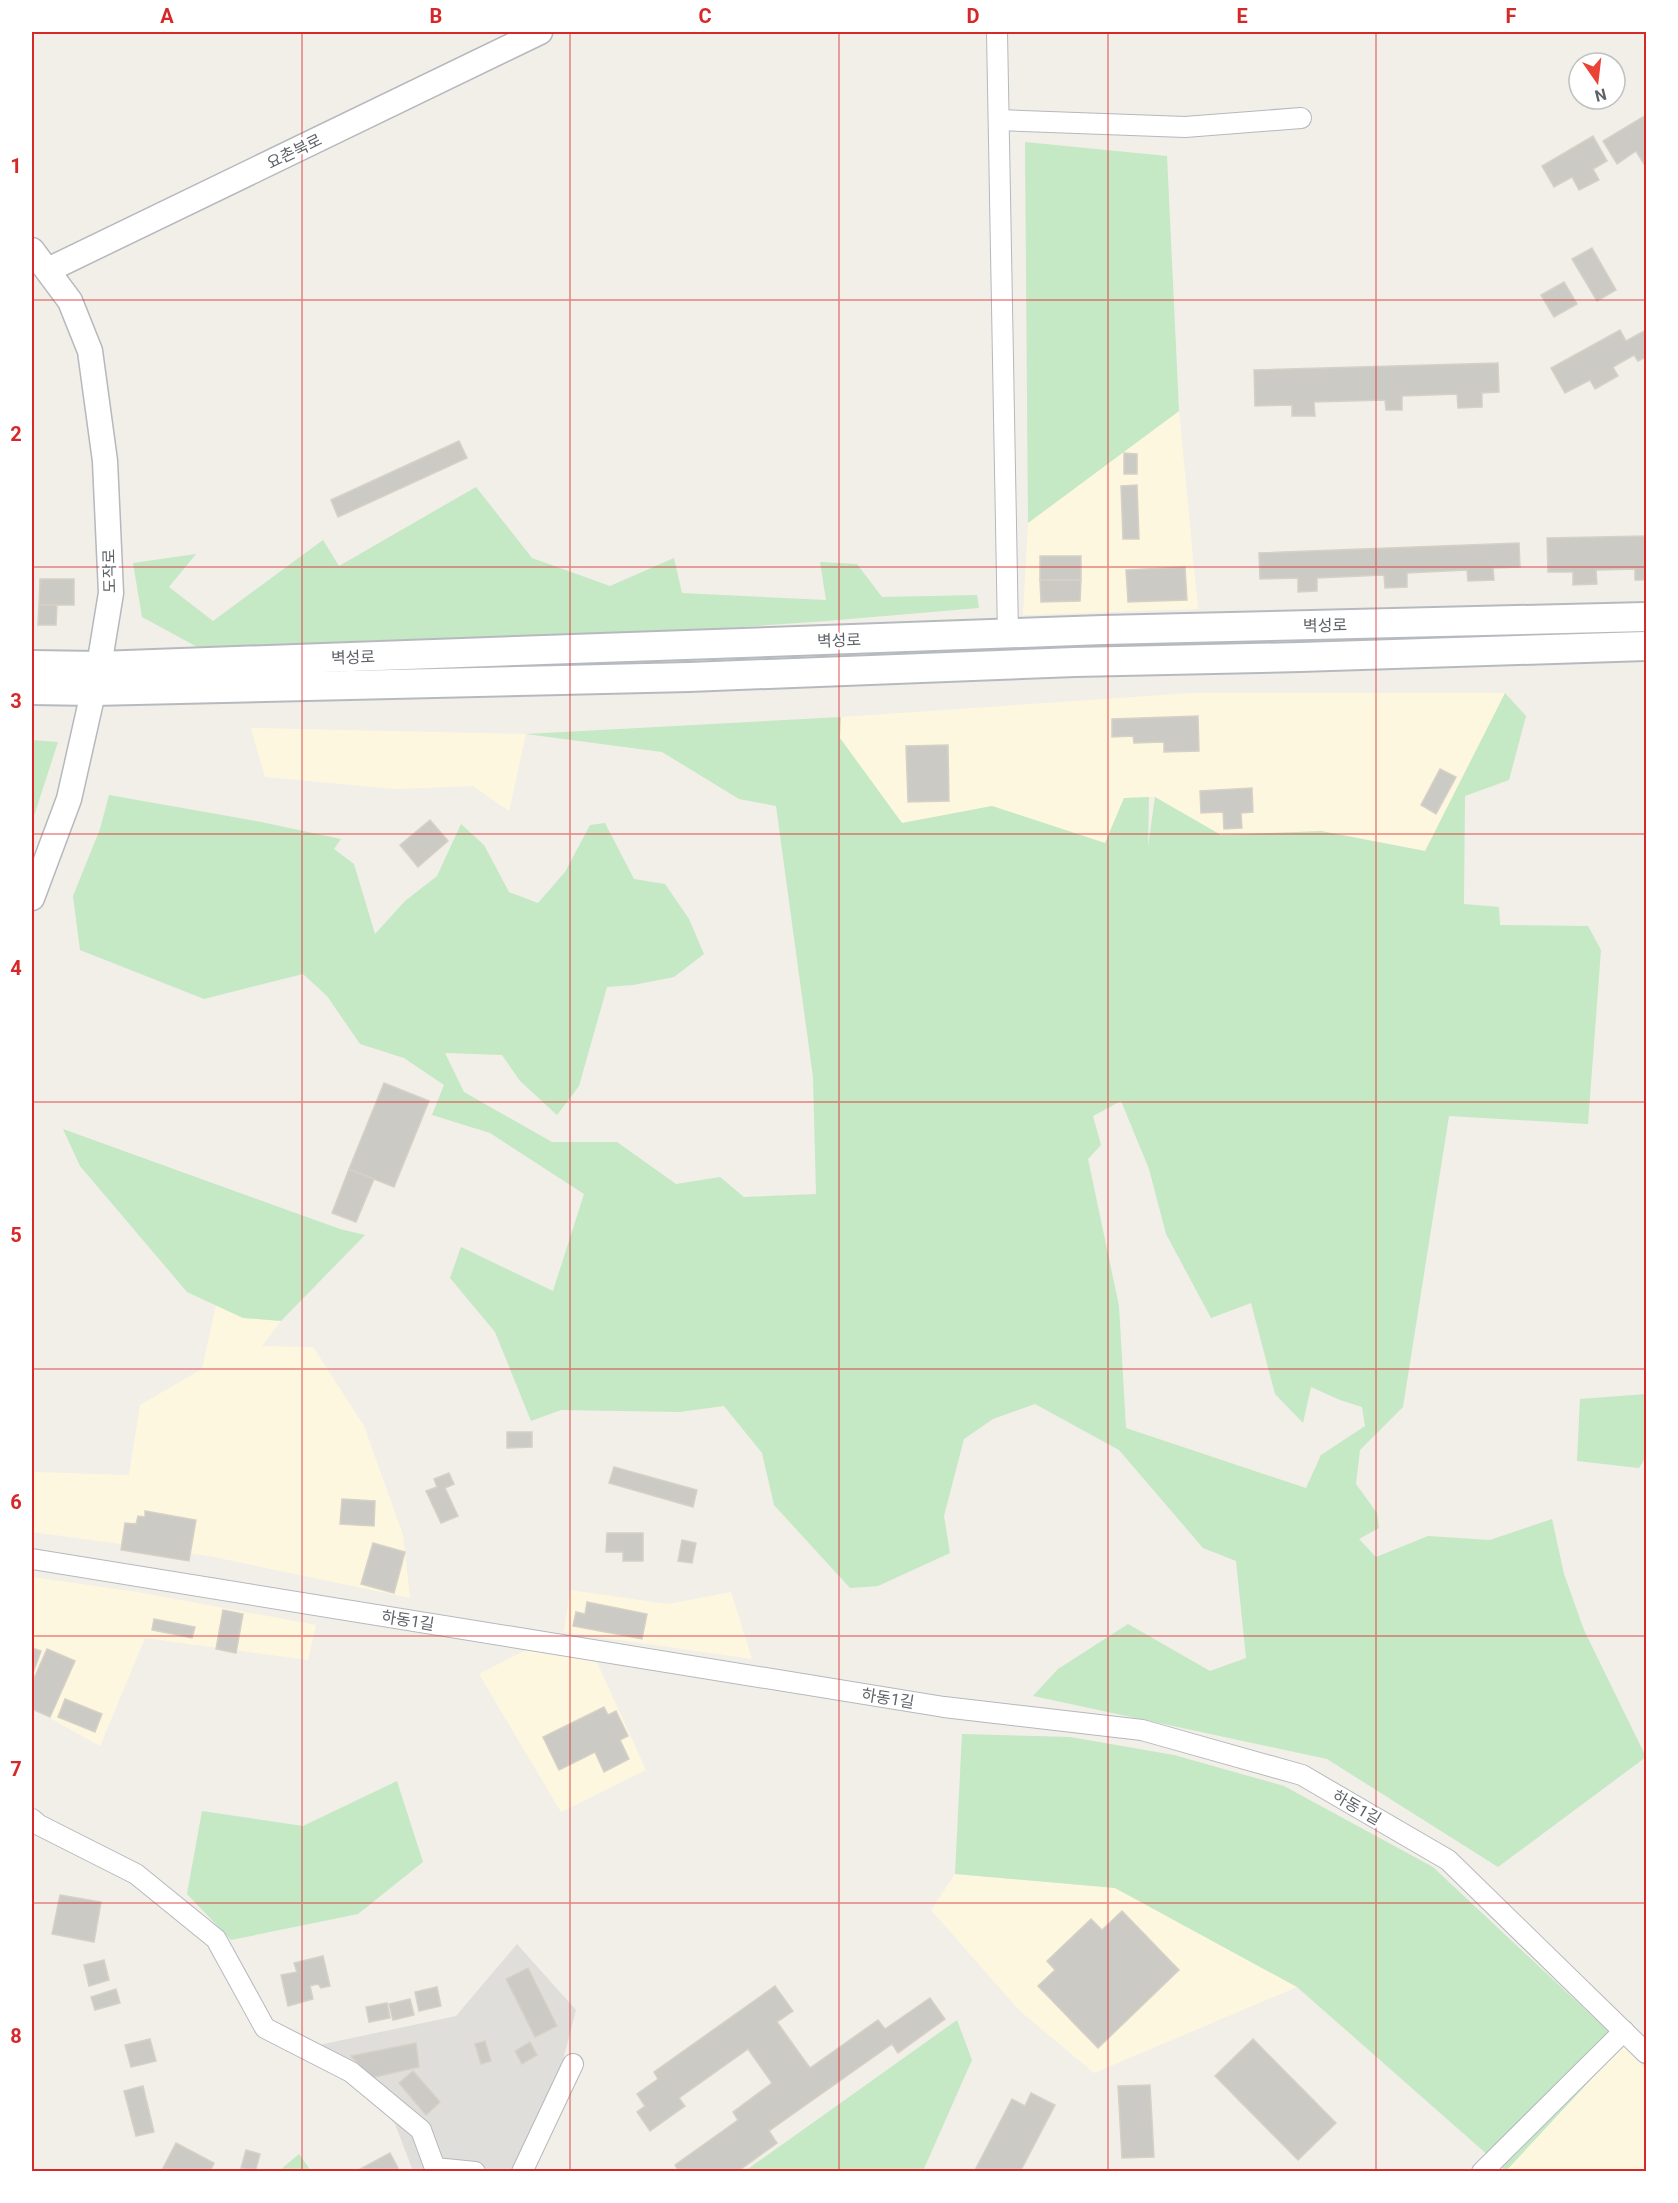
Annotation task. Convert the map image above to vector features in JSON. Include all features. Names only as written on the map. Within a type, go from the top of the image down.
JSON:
[{"type":"main road","name":"벽성로","points":[[32,690],[96,679],[1008,634],[1647,617]]},
{"type":"main road","name":"벽성로","points":[[32,665],[96,679],[689,677],[1647,646]]},
{"type":"street","name":"요촌북로","points":[[48,270],[540,32]]},
{"type":"street","points":[[997,32],[1008,634]]},
{"type":"street","points":[[999,120],[1185,127],[1300,117]]},
{"type":"street","name":"도작로","points":[[32,250],[70,301],[90,351],[105,461],[111,593],[96,679],[69,799],[32,898]]},
{"type":"street","name":"하동1길","points":[[32,1558],[932,1705],[1142,1730],[1302,1775],[1448,1860],[1647,2053]]},
{"type":"street","points":[[32,1819],[39,1825],[136,1874],[216,1940],[265,2028],[351,2072],[421,2130],[435,2168],[475,2172]]},
{"type":"street","points":[[1482,2172],[1624,2031]]},
{"type":"street","points":[[522,2172],[573,2064]]},
{"type":"shaded area","points":[[1179,411],[1198,609],[1023,615],[1028,523]]},
{"type":"shaded area","points":[[1192,693],[1505,693],[1503,705],[1426,851],[1321,831],[1221,835],[1155,797],[1124,798],[1105,843],[992,806],[902,823],[839,738],[841,717]]},
{"type":"shaded area","points":[[251,728],[526,734],[509,811],[473,786],[396,789],[265,777]]},
{"type":"shaded area","points":[[216,1305],[243,1318],[281,1321],[262,1346],[313,1347],[364,1426],[403,1535],[410,1598],[209,1556],[32,1532],[32,1472],[129,1475],[140,1405],[202,1369]]},
{"type":"shaded area","points":[[32,1577],[137,1592],[316,1625],[308,1660],[145,1638],[100,1746],[32,1708]]},
{"type":"shaded area","points":[[570,1590],[668,1604],[731,1592],[752,1659],[564,1632]]},
{"type":"shaded area","points":[[534,1646],[595,1658],[646,1770],[561,1812],[479,1674]]},
{"type":"shaded area","points":[[955,1874],[1115,1888],[1297,1987],[1094,2073],[1020,2011],[931,1910]]},
{"type":"shaded area","points":[[517,1944],[576,2010],[534,2171],[413,2171],[395,2124],[319,2045],[456,2016]]},
{"type":"shaded area","points":[[1623,2045],[1646,2070],[1646,2171],[1501,2172]]},
{"type":"green space","points":[[1025,142],[1167,156],[1179,411],[1028,523]]},
{"type":"green space","points":[[476,487],[532,558],[610,586],[674,558],[682,593],[826,600],[820,562],[857,564],[882,597],[977,595],[979,608],[615,636],[381,640],[201,649],[142,617],[133,563],[196,554],[169,587],[213,621],[323,540],[339,566]]},
{"type":"green space","points":[[1505,693],[1526,716],[1509,780],[1465,796],[1464,904],[1499,907],[1500,925],[1588,926],[1601,950],[1588,1124],[1449,1116],[1403,1407],[1360,1450],[1356,1484],[1377,1513],[1379,1528],[1359,1539],[1376,1557],[1428,1536],[1490,1540],[1552,1519],[1564,1574],[1584,1630],[1646,1757],[1498,1867],[1327,1759],[1033,1696],[1058,1669],[1128,1624],[1210,1671],[1246,1658],[1236,1561],[1203,1548],[1119,1450],[1035,1404],[993,1419],[964,1439],[944,1516],[950,1553],[878,1586],[850,1588],[774,1505],[762,1453],[724,1406],[679,1412],[561,1410],[531,1421],[495,1332],[450,1278],[461,1247],[553,1291],[584,1194],[490,1133],[432,1115],[444,1085],[404,1058],[360,1044],[327,996],[303,974],[204,999],[80,950],[73,896],[100,829],[109,795],[341,839],[334,849],[354,864],[375,934],[405,901],[437,876],[461,824],[484,845],[509,892],[538,903],[565,872],[590,825],[605,823],[634,879],[665,884],[689,919],[704,954],[674,977],[633,985],[607,987],[579,1086],[557,1115],[520,1081],[502,1055],[445,1053],[464,1092],[552,1142],[617,1142],[676,1184],[720,1177],[744,1197],[816,1194],[813,1077],[776,806],[739,799],[662,752],[526,734],[841,717],[840,738],[902,823],[992,806],[1105,843],[1124,798],[1149,797],[1148,847],[1155,797],[1221,835],[1321,831],[1425,851]],"holes":[[[1121,1101],[1149,1169],[1166,1234],[1211,1318],[1251,1303],[1275,1394],[1303,1423],[1311,1387],[1362,1407],[1365,1426],[1321,1455],[1306,1488],[1126,1428],[1119,1306],[1088,1159],[1101,1145],[1093,1116]]]},
{"type":"green space","points":[[32,740],[58,742],[32,822]]},
{"type":"green space","points":[[63,1129],[340,1229],[365,1235],[281,1321],[243,1318],[187,1292],[80,1166]]},
{"type":"green space","points":[[1646,1394],[1646,1457],[1639,1468],[1577,1461],[1580,1399]]},
{"type":"green space","points":[[962,1734],[1070,1737],[1174,1755],[1284,1786],[1433,1867],[1623,2045],[1506,2171],[1297,1987],[1115,1888],[955,1874]]},
{"type":"green space","points":[[397,1781],[423,1862],[358,1914],[231,1940],[187,1894],[202,1811],[303,1826]]},
{"type":"green space","points":[[957,2020],[972,2060],[923,2171],[745,2171]]},
{"type":"green space","points":[[299,2154],[311,2171],[279,2171]]},
{"type":"building","points":[[1646,115],[1646,163],[1644,164],[1636,151],[1617,164],[1603,141]]},
{"type":"building","points":[[1593,136],[1607,161],[1593,169],[1599,180],[1579,190],[1572,177],[1554,187],[1542,166]]},
{"type":"building","points":[[1592,248],[1616,290],[1597,301],[1572,259]]},
{"type":"building","points":[[1564,282],[1577,304],[1554,317],[1541,295]]},
{"type":"building","points":[[1620,330],[1626,341],[1646,330],[1646,357],[1638,361],[1634,355],[1613,367],[1618,376],[1595,389],[1590,380],[1565,393],[1551,368]]},
{"type":"building","points":[[1498,363],[1499,392],[1482,393],[1482,407],[1458,408],[1457,394],[1402,396],[1402,410],[1386,410],[1385,400],[1314,402],[1315,416],[1292,416],[1292,405],[1255,406],[1254,370]]},
{"type":"building","points":[[459,441],[467,458],[338,517],[331,500]]},
{"type":"building","points":[[1124,453],[1137,454],[1137,474],[1124,474]]},
{"type":"building","points":[[1137,485],[1139,539],[1123,539],[1121,486]]},
{"type":"building","points":[[1646,536],[1646,580],[1635,580],[1635,569],[1596,570],[1597,584],[1573,585],[1573,572],[1548,572],[1547,538]]},
{"type":"building","points":[[1519,543],[1520,567],[1493,568],[1494,580],[1468,581],[1467,570],[1407,573],[1407,587],[1385,588],[1384,575],[1317,578],[1317,591],[1298,592],[1298,578],[1260,579],[1259,553]]},
{"type":"building","points":[[1040,556],[1081,556],[1081,580],[1040,580]]},
{"type":"building","points":[[1185,567],[1187,600],[1128,602],[1126,570]]},
{"type":"building","points":[[40,579],[74,579],[74,605],[39,605]]},
{"type":"building","points":[[1040,580],[1081,580],[1080,601],[1041,602]]},
{"type":"building","points":[[39,605],[57,605],[56,625],[38,625]]},
{"type":"building","points":[[1198,716],[1199,751],[1164,752],[1164,742],[1134,743],[1133,736],[1112,737],[1112,719]]},
{"type":"building","points":[[948,745],[949,801],[908,802],[906,746]]},
{"type":"building","points":[[1440,769],[1456,777],[1436,814],[1421,805]]},
{"type":"building","points":[[1252,788],[1253,812],[1241,813],[1242,828],[1224,829],[1223,812],[1201,813],[1200,791]]},
{"type":"building","points":[[430,820],[448,841],[418,867],[400,845]]},
{"type":"building","points":[[384,1083],[429,1101],[394,1187],[349,1169]]},
{"type":"building","points":[[349,1169],[374,1179],[356,1222],[332,1213]]},
{"type":"building","points":[[507,1432],[532,1432],[532,1447],[507,1448]]},
{"type":"building","points":[[614,1467],[697,1490],[693,1507],[609,1483]]},
{"type":"building","points":[[449,1473],[454,1484],[445,1488],[458,1516],[441,1523],[426,1491],[437,1487],[434,1479]]},
{"type":"building","points":[[342,1499],[375,1501],[374,1526],[340,1524]]},
{"type":"building","points":[[145,1511],[196,1520],[189,1561],[121,1550],[125,1523],[136,1524],[138,1516],[145,1517]]},
{"type":"building","points":[[607,1533],[643,1533],[643,1561],[623,1561],[623,1552],[606,1552]]},
{"type":"building","points":[[682,1540],[696,1543],[692,1563],[678,1561]]},
{"type":"building","points":[[373,1543],[405,1552],[394,1593],[361,1584]]},
{"type":"building","points":[[587,1602],[647,1614],[642,1639],[573,1626],[576,1612],[585,1614]]},
{"type":"building","points":[[223,1610],[243,1614],[236,1653],[216,1649]]},
{"type":"building","points":[[154,1619],[195,1627],[192,1638],[152,1630]]},
{"type":"building","points":[[32,1648],[41,1651],[32,1676]]},
{"type":"building","points":[[47,1649],[75,1661],[50,1717],[32,1709],[32,1683]]},
{"type":"building","points":[[65,1699],[102,1714],[95,1732],[58,1717]]},
{"type":"building","points":[[604,1707],[608,1715],[616,1711],[628,1736],[620,1740],[629,1759],[604,1772],[595,1752],[559,1770],[543,1737]]},
{"type":"building","points":[[60,1895],[101,1902],[94,1942],[52,1934]]},
{"type":"building","points":[[1122,1911],[1179,1970],[1098,2048],[1038,1986],[1055,1970],[1047,1961],[1091,1919],[1102,1930]]},
{"type":"building","points":[[323,1956],[330,1986],[321,1988],[318,1984],[310,1986],[313,1999],[288,2006],[281,1975],[297,1972],[294,1963]]},
{"type":"building","points":[[104,1960],[109,1980],[89,1986],[84,1965]]},
{"type":"building","points":[[528,1968],[557,2026],[535,2037],[506,1979]]},
{"type":"building","points":[[775,1986],[793,2011],[777,2022],[810,2068],[878,2020],[885,2029],[930,1998],[945,2019],[898,2053],[892,2044],[769,2131],[777,2143],[737,2172],[679,2172],[675,2165],[738,2120],[733,2112],[772,2083],[748,2049],[679,2098],[685,2106],[650,2131],[637,2112],[645,2106],[637,2094],[658,2079],[654,2072]]},
{"type":"building","points":[[437,1987],[441,2006],[419,2011],[415,1992]]},
{"type":"building","points":[[116,1989],[120,2003],[95,2010],[91,1997]]},
{"type":"building","points":[[410,1999],[414,2015],[393,2020],[389,2004]]},
{"type":"building","points":[[387,2003],[390,2018],[369,2022],[366,2007]]},
{"type":"building","points":[[150,2039],[156,2061],[131,2067],[125,2045]]},
{"type":"building","points":[[1253,2039],[1336,2123],[1298,2160],[1215,2076]]},
{"type":"building","points":[[485,2041],[491,2061],[481,2064],[475,2044]]},
{"type":"building","points":[[530,2042],[537,2055],[522,2064],[515,2051]]},
{"type":"building","points":[[416,2043],[419,2067],[371,2078],[351,2056]]},
{"type":"building","points":[[413,2071],[440,2102],[426,2115],[399,2083]]},
{"type":"building","points":[[1150,2085],[1154,2157],[1122,2158],[1118,2086]]},
{"type":"building","points":[[143,2086],[154,2132],[136,2136],[124,2091]]},
{"type":"building","points":[[1031,2093],[1055,2105],[1020,2172],[974,2172],[1012,2099],[1025,2106]]},
{"type":"building","points":[[176,2143],[214,2163],[210,2172],[161,2172]]},
{"type":"building","points":[[246,2150],[260,2154],[255,2172],[241,2168]]},
{"type":"building","points":[[390,2153],[399,2170],[361,2172],[360,2169]]}]
